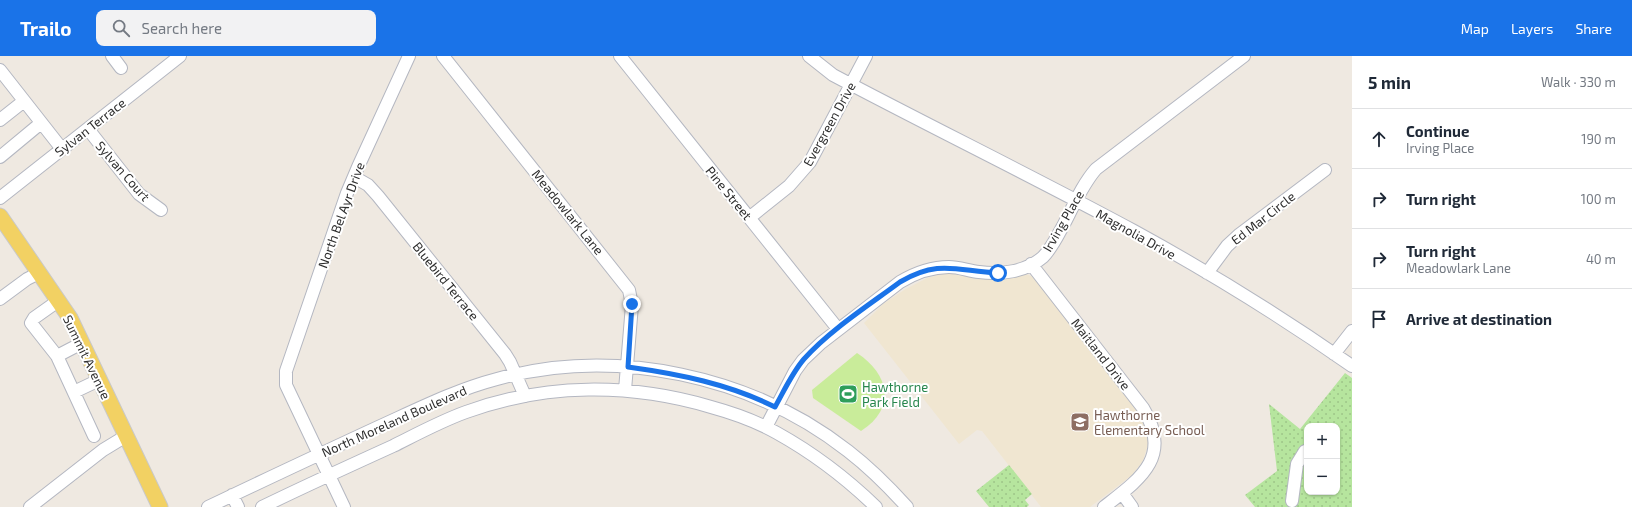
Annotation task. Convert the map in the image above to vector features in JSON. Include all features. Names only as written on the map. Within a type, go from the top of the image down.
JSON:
[{"type":"main road","name":"Summit Avenue","points":[[2,222],[70,318],[160,507]]},
{"type":"street","points":[[112,56],[121,68]]},
{"type":"street","name":"Sylvan Terrace","points":[[0,198],[180,56]]},
{"type":"street","name":"North Bel Ayr Drive","points":[[319,454],[286,385],[286,371],[354,177],[409,56]]},
{"type":"street","name":"Meadowlark Lane","points":[[443,56],[629,290],[632,304],[626,390]]},
{"type":"street","name":"Pine Street","points":[[620,56],[838,329]]},
{"type":"street","name":"Magnolia Drive","points":[[809,56],[824,69],[851,84],[1134,231],[1208,273],[1352,366]]},
{"type":"street","name":"Evergreen Drive","points":[[749,218],[789,186],[810,162],[866,56]]},
{"type":"street","name":"Irving Place","points":[[766,427],[775,407],[795,371],[803,360],[838,329],[900,282],[924,270],[950,267],[978,272],[1011,272],[1042,258],[1050,250],[1086,181],[1096,169],[1244,56]]},
{"type":"street","points":[[2,76],[24,101],[62,150]]},
{"type":"street","points":[[0,120],[24,101]]},
{"type":"street","points":[[0,157],[41,123]]},
{"type":"street","name":"Sylvan Court","points":[[88,129],[139,194],[161,210]]},
{"type":"street","name":"Ed Mar Circle","points":[[1208,273],[1217,258],[1236,238],[1325,170]]},
{"type":"street","name":"Bluebird Terrace","points":[[354,177],[368,185],[378,196],[505,354],[516,374],[525,396]]},
{"type":"street","name":"Maitland Drive","points":[[1031,264],[1143,408],[1152,424],[1155,442],[1149,466],[1141,478],[1104,507]]},
{"type":"street","points":[[0,299],[26,279],[39,273]]},
{"type":"street","points":[[58,301],[34,318],[31,323],[57,356],[94,436]]},
{"type":"street","points":[[1334,354],[1352,331]]},
{"type":"street","points":[[57,356],[82,343]]},
{"type":"street","name":"North Moreland Boulevard","points":[[208,507],[455,392],[516,374],[569,367],[628,367],[669,372],[703,380],[755,397],[775,407],[820,432],[848,450],[873,472],[907,507]]},
{"type":"street","points":[[74,392],[99,380]]},
{"type":"street","name":"North Moreland Boulevard","points":[[262,507],[466,412],[525,396],[568,390],[606,388],[689,400],[742,417],[766,427],[811,453],[842,476],[876,507]]},
{"type":"street","points":[[30,507],[103,450],[126,436]]},
{"type":"street","points":[[1292,501],[1297,464],[1304,453]]},
{"type":"street","points":[[319,454],[344,507]]},
{"type":"street","points":[[1122,493],[1132,507]]},
{"type":"street","points":[[232,495],[238,507]]},
{"type":"shaded area","points":[[941,274],[952,274],[993,280],[1003,280],[1026,274],[1033,277],[1142,415],[1148,434],[1148,444],[1143,461],[1131,476],[1090,507],[1041,507],[982,431],[977,430],[959,444],[864,323],[883,304],[904,290],[927,278]]},
{"type":"green space","name":"Hawthorne Park Field","points":[[857,353],[868,361],[876,371],[882,381],[884,391],[884,402],[880,412],[872,422],[861,431],[813,398],[812,390]]},
{"type":"green space","points":[[1345,373],[1352,378],[1352,507],[1255,507],[1245,495],[1277,471],[1269,404],[1300,429],[1304,424],[1304,495],[1340,495],[1340,423],[1305,423]]},
{"type":"green space","points":[[1009,465],[1032,494],[1025,500],[1029,505],[1027,507],[989,507],[976,491]]},
{"type":"place","name":"Hawthorne Park Field","points":[[848,394]]},
{"type":"place","name":"Hawthorne Elementary School","points":[[1080,422]]},
{"type":"route","points":[[632,304],[628,367],[669,372],[703,380],[755,397],[775,407],[795,371],[803,360],[821,343],[900,282],[924,270],[937,268],[950,267],[978,272],[998,273]]}]
